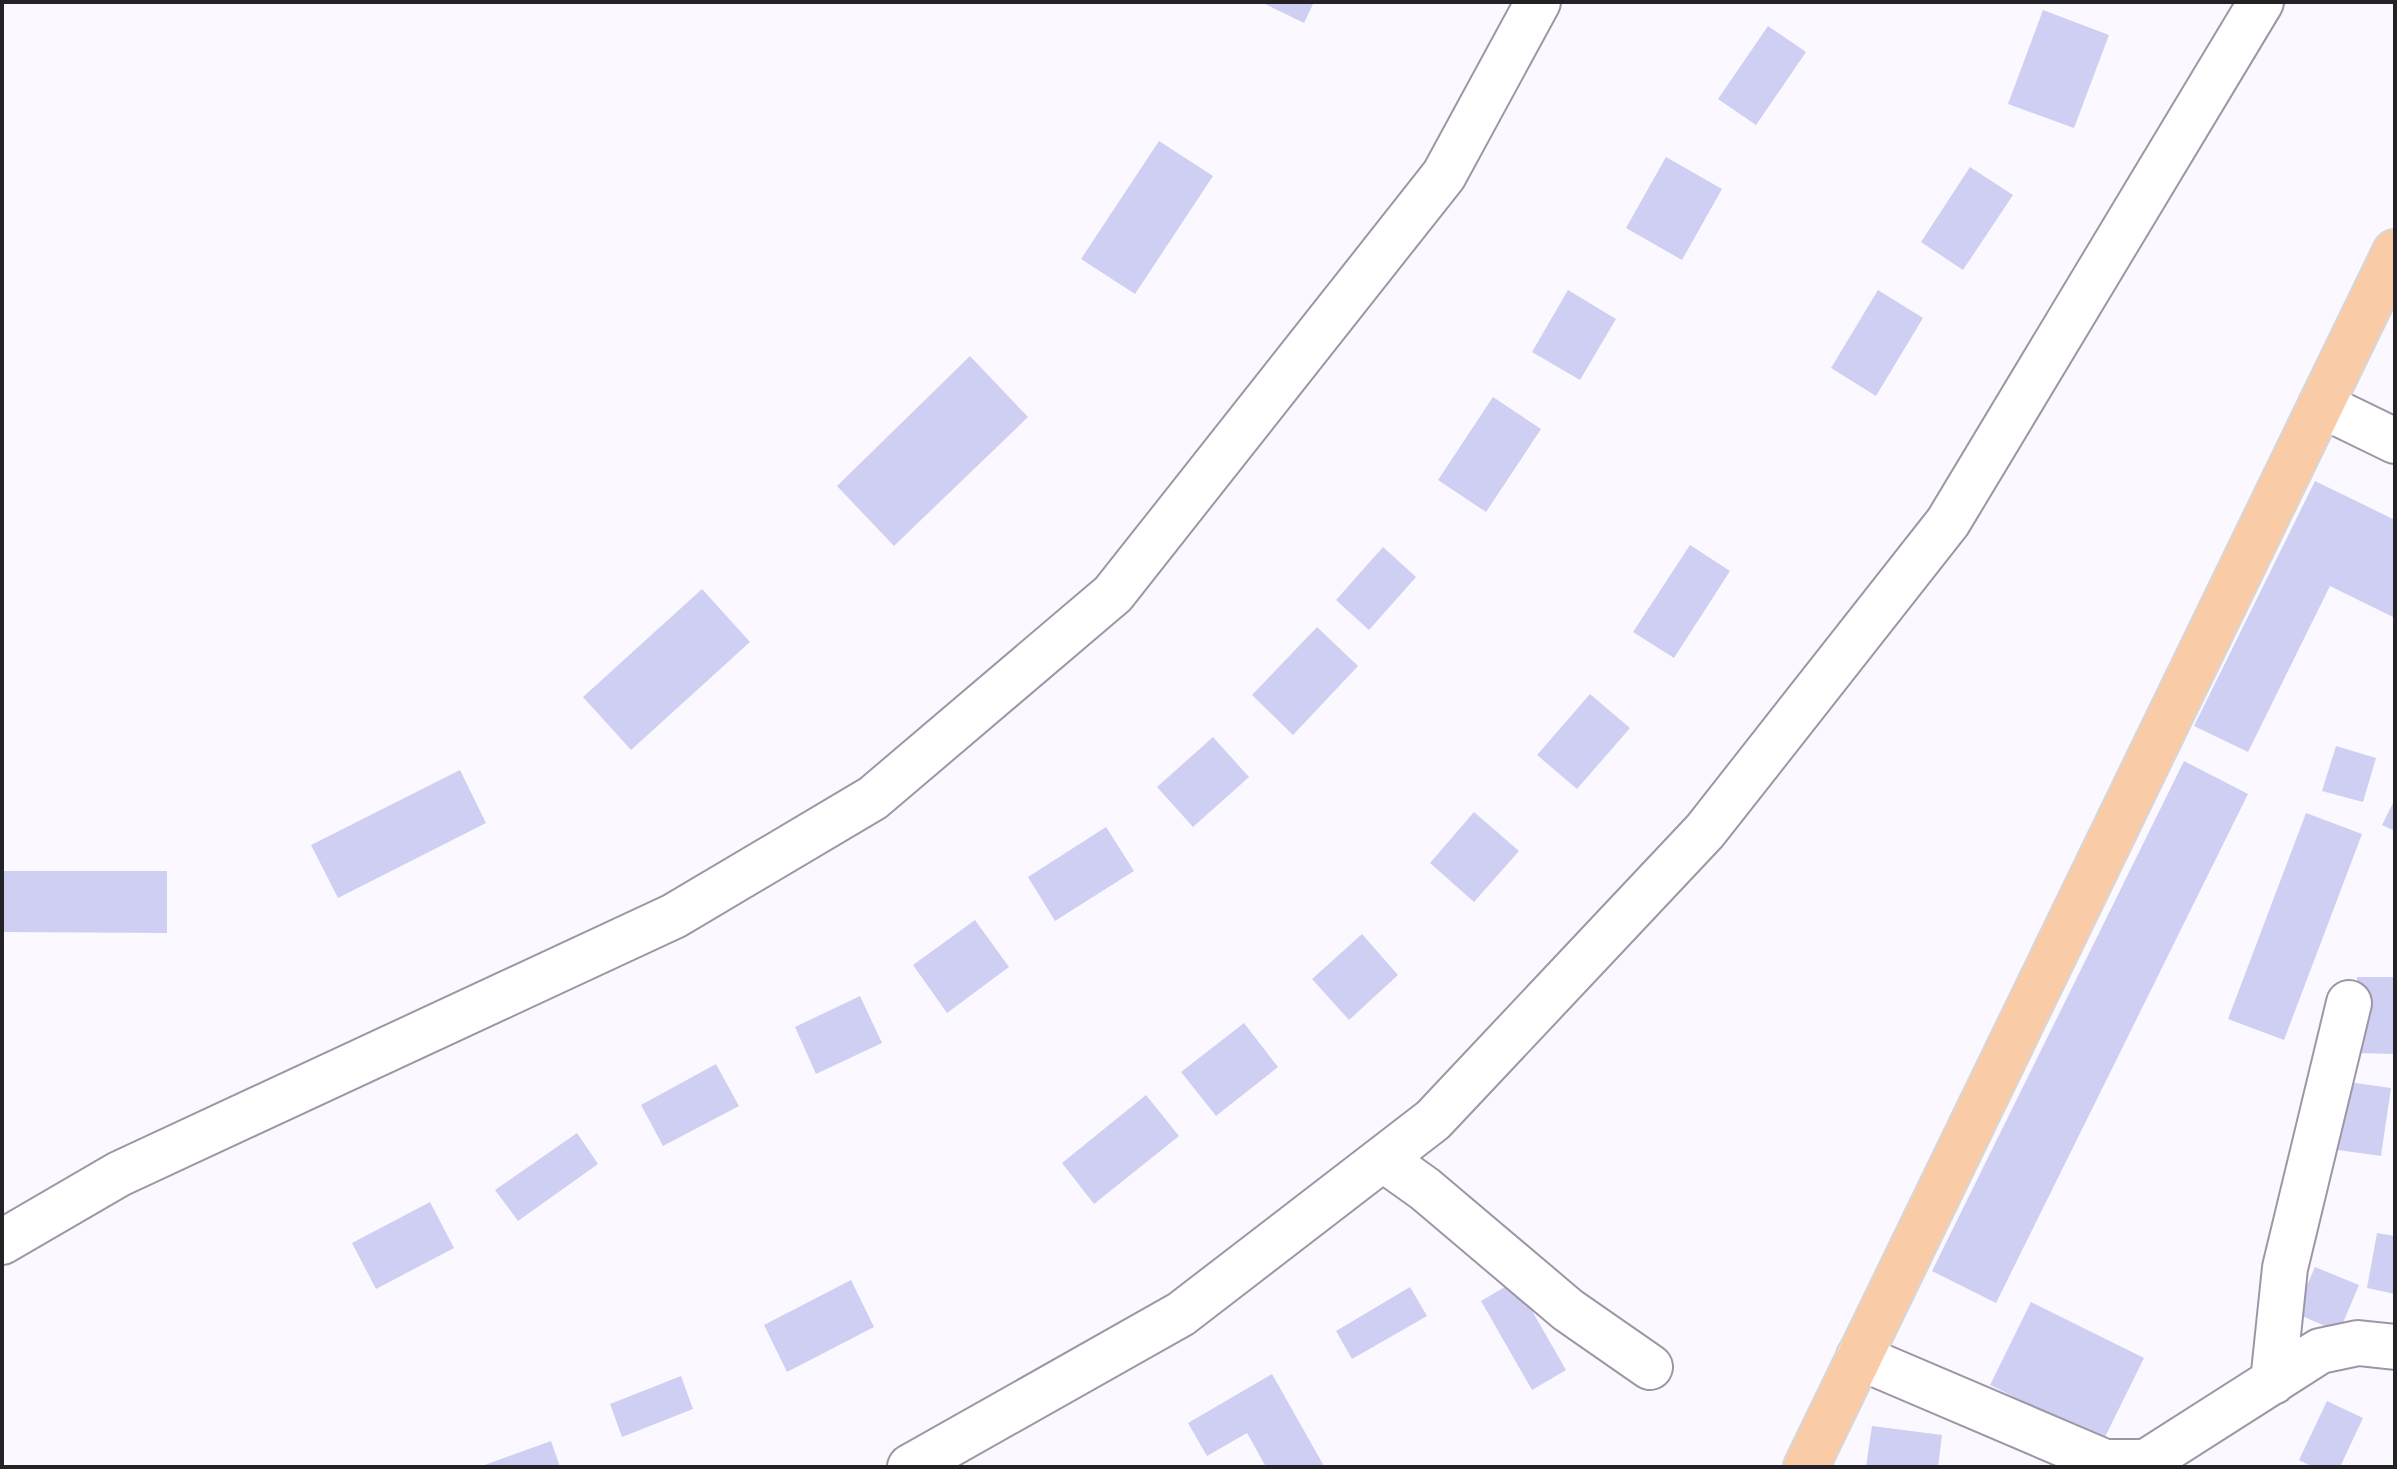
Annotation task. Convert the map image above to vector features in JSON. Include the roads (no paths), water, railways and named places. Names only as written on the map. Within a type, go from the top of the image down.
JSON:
[{"type":"main road","points":[[1806,1467],[2395,252]]},
{"type":"street","points":[[2,1242],[119,1174],[674,916],[873,798],[1113,594],[1444,175],[1538,2]]},
{"type":"street","points":[[910,1467],[1181,1314],[1433,1120],[1705,831],[1948,522],[2261,2]]},
{"type":"street","points":[[2321,405],[2395,441]]},
{"type":"street","points":[[2273,1382],[2285,1268],[2349,1003]]},
{"type":"street","points":[[1383,1159],[1425,1189],[1568,1310],[1650,1367]]},
{"type":"street","points":[[1859,1357],[2105,1462],[2146,1462],[2320,1351],[2358,1343],[2395,1347]]}]
